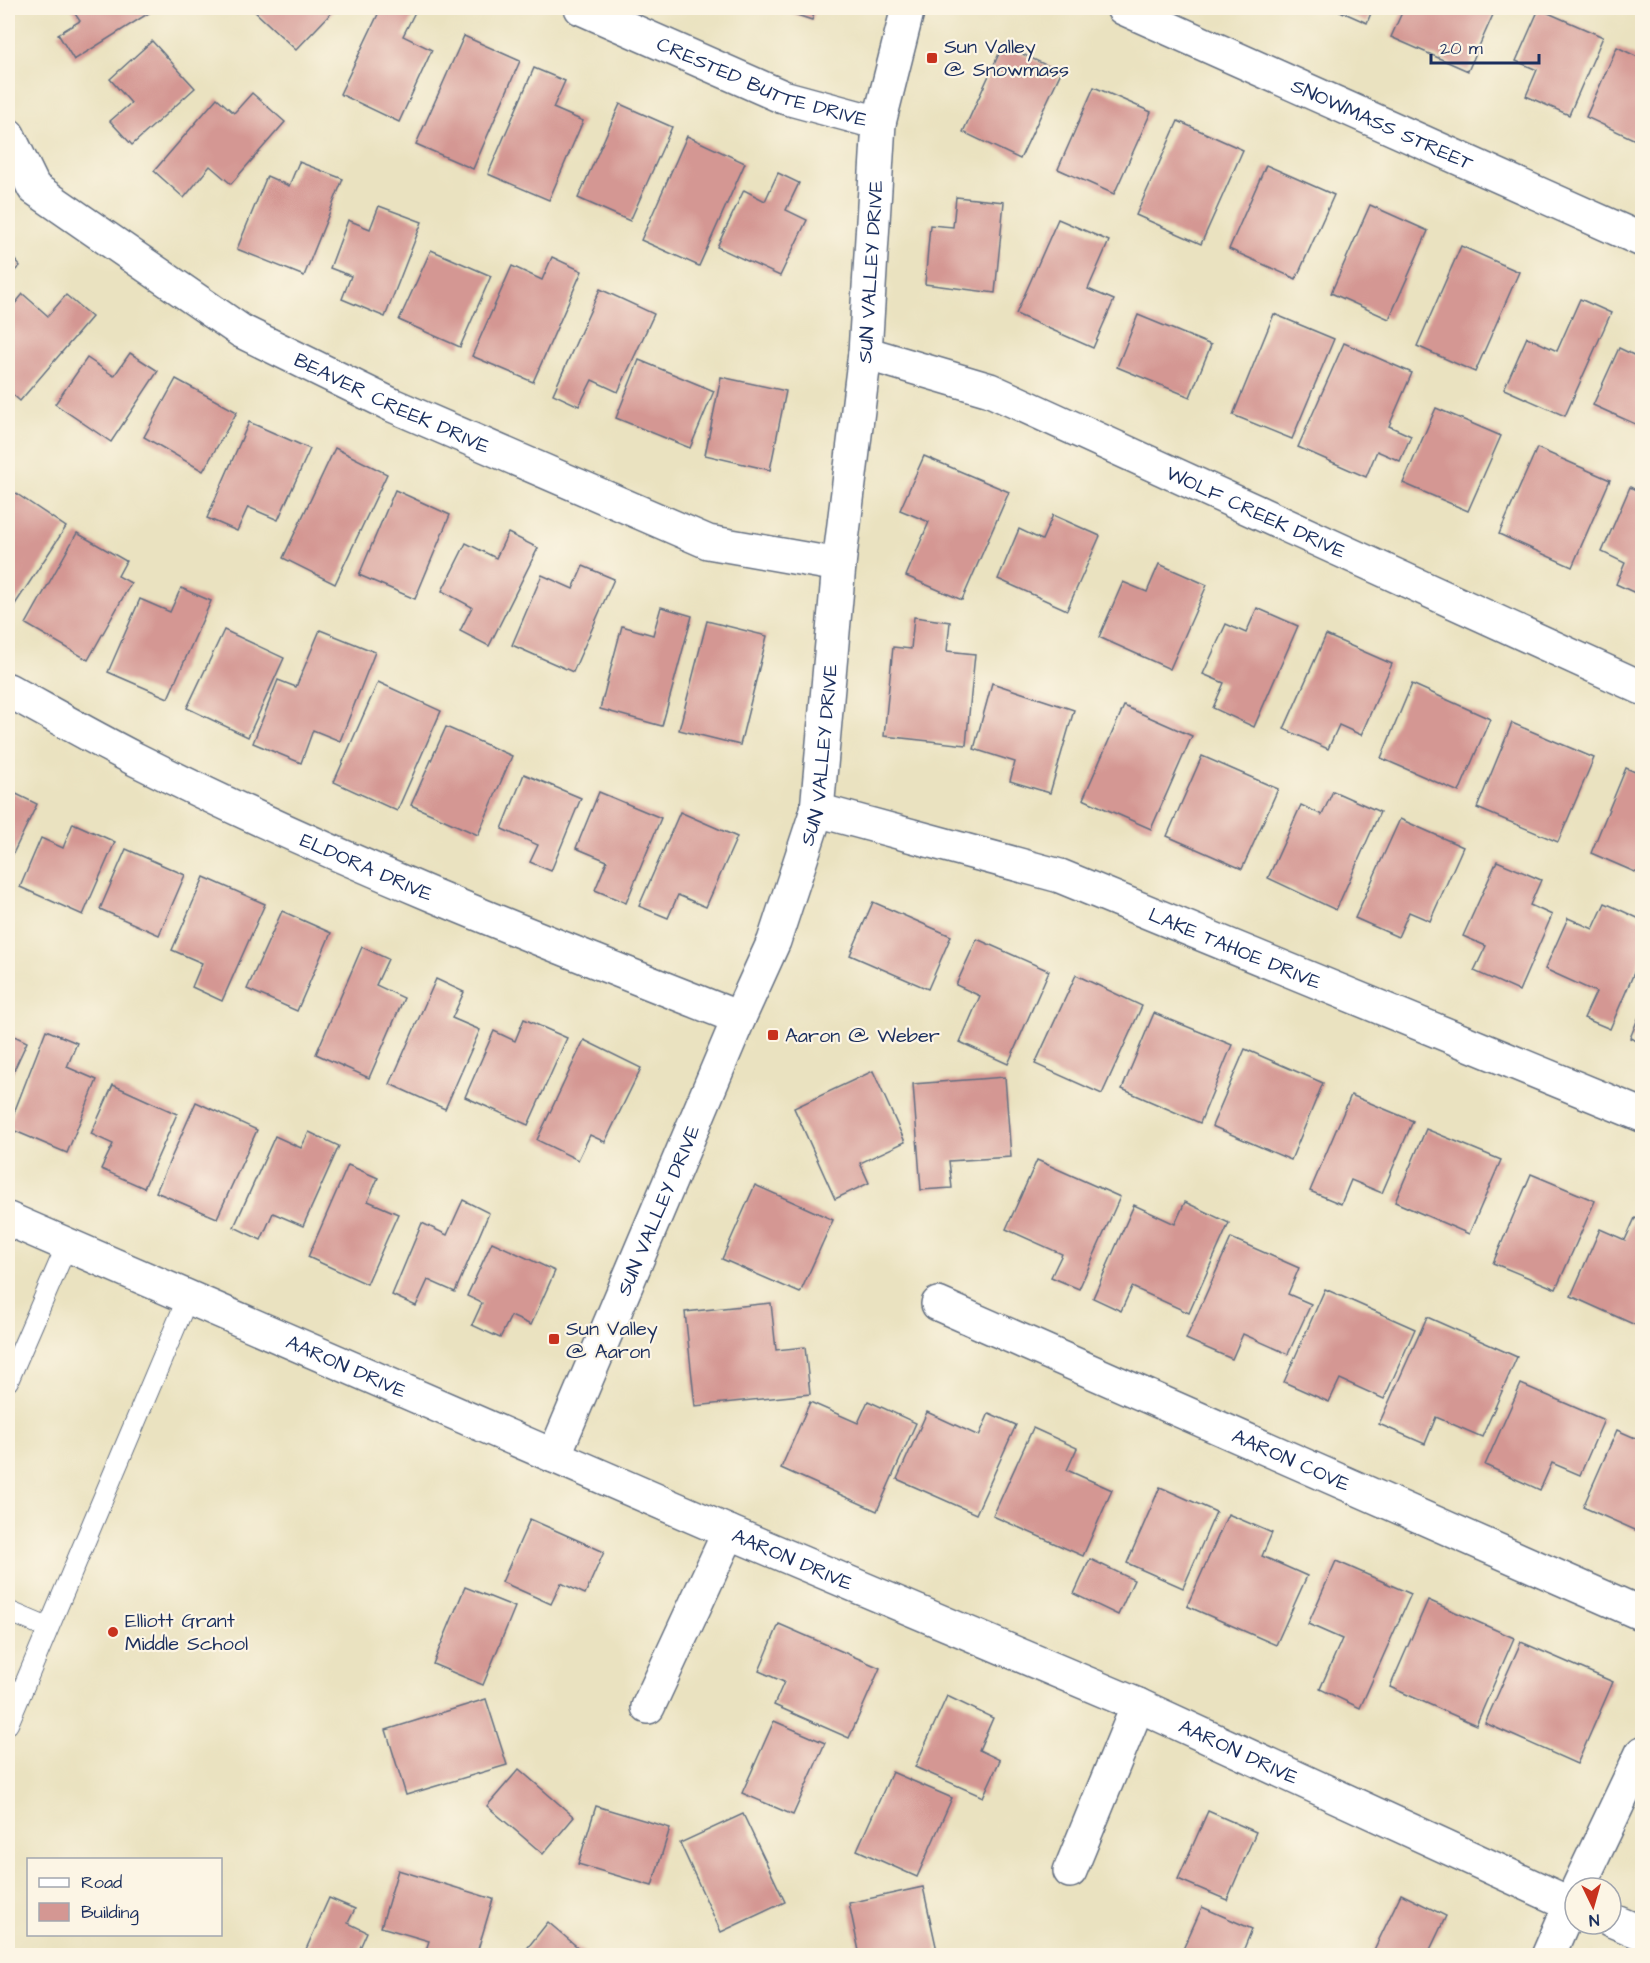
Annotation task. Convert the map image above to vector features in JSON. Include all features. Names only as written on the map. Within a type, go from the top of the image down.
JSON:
[{"type":"street","name":"CRESTED BUTTE DRIVE","points":[[581,8],[783,97],[879,123]]},
{"type":"street","name":"SUN VALLEY DRIVE","points":[[554,1456],[739,1018],[774,942],[817,810],[839,565],[865,353],[879,123],[908,8]]},
{"type":"street","name":"SNOWMASS STREET","points":[[1122,8],[1642,240]]},
{"type":"street","name":"BEAVER CREEK DRIVE","points":[[8,135],[34,188],[241,330],[392,405],[708,542],[839,565]]},
{"type":"street","name":"WOLF CREEK DRIVE","points":[[865,353],[990,390],[1642,688]]},
{"type":"street","name":"ELDORA DRIVE","points":[[8,690],[134,759],[291,834],[487,919],[739,1018]]},
{"type":"street","name":"LAKE TAHOE DRIVE","points":[[817,810],[1060,876],[1642,1115]]},
{"type":"street","name":"AARON DRIVE","points":[[8,1219],[729,1532],[1138,1705],[1563,1893]]},
{"type":"street","name":"AARON COVE","points":[[938,1304],[1642,1614]]},
{"type":"street","points":[[648,1707],[729,1532]]},
{"type":"street","points":[[1070,1871],[1138,1705]]},
{"type":"street","points":[[1585,1876],[1642,1753]]},
{"type":"street","points":[[1548,1956],[1563,1924]]},
{"type":"street","points":[[1623,1925],[1642,1933]]},
{"type":"lane","points":[[8,1381],[68,1245]]},
{"type":"lane","points":[[8,1724],[188,1297]]},
{"type":"lane","points":[[8,1611],[48,1628]]},
{"type":"building","points":[[71,8],[157,8],[74,60],[58,34],[80,21]]},
{"type":"building","points":[[251,8],[336,8],[296,50]]},
{"type":"building","points":[[381,8],[405,8],[415,12],[403,36],[432,50],[399,122],[340,94]]},
{"type":"building","points":[[776,8],[816,8],[812,20]]},
{"type":"building","points":[[1333,8],[1373,8],[1367,23]]},
{"type":"building","points":[[1404,8],[1496,8],[1468,71],[1391,37]]},
{"type":"building","points":[[1539,9],[1603,37],[1569,115],[1526,96],[1537,70],[1516,61]]},
{"type":"building","points":[[464,36],[520,61],[473,169],[416,144]]},
{"type":"building","points":[[152,41],[195,88],[132,145],[110,121],[131,103],[110,79]]},
{"type":"building","points":[[1003,45],[1061,72],[1020,159],[963,132]]},
{"type":"building","points":[[1617,47],[1642,59],[1642,143],[1586,117]]},
{"type":"building","points":[[534,68],[565,81],[553,108],[583,121],[549,200],[488,174]]},
{"type":"building","points":[[1094,87],[1151,112],[1114,194],[1058,169]]},
{"type":"building","points":[[252,93],[285,122],[231,184],[210,166],[184,198],[154,171],[217,98],[234,113]]},
{"type":"building","points":[[620,104],[672,127],[630,221],[578,198]]},
{"type":"building","points":[[1178,121],[1243,150],[1201,244],[1136,215]]},
{"type":"building","points":[[687,136],[745,163],[699,266],[641,240]]},
{"type":"building","points":[[299,162],[343,179],[304,276],[237,249],[267,176],[289,186]]},
{"type":"building","points":[[1266,165],[1334,195],[1296,279],[1229,249]]},
{"type":"building","points":[[778,173],[799,183],[786,210],[807,220],[780,276],[717,247],[744,190],[765,201]]},
{"type":"building","points":[[956,197],[1004,202],[995,293],[925,284],[930,225],[953,227]]},
{"type":"building","points":[[1370,205],[1428,231],[1389,319],[1331,293]]},
{"type":"building","points":[[379,206],[422,222],[385,317],[342,299],[351,276],[330,268],[348,220],[370,229]]},
{"type":"building","points":[[1058,219],[1109,241],[1088,289],[1114,300],[1093,348],[1016,314]]},
{"type":"building","points":[[1461,246],[1519,272],[1475,372],[1417,346]]},
{"type":"building","points":[[431,250],[491,276],[460,347],[399,320]]},
{"type":"building","points":[[8,252],[20,266],[8,277]]},
{"type":"building","points":[[552,257],[582,271],[533,382],[472,356],[512,266],[542,280]]},
{"type":"building","points":[[600,289],[654,314],[618,392],[592,380],[579,406],[553,394]]},
{"type":"building","points":[[23,294],[48,316],[66,295],[92,317],[20,401],[8,390],[8,364],[12,358],[8,354],[8,312]]},
{"type":"building","points":[[1580,299],[1611,313],[1565,416],[1504,389],[1527,337],[1557,351]]},
{"type":"building","points":[[1274,314],[1334,339],[1292,439],[1233,415]]},
{"type":"building","points":[[1138,315],[1211,345],[1190,397],[1117,367]]},
{"type":"building","points":[[1344,343],[1412,373],[1389,426],[1411,436],[1400,461],[1377,451],[1366,477],[1298,447]]},
{"type":"building","points":[[1619,348],[1642,359],[1642,427],[1593,405]]},
{"type":"building","points":[[130,353],[158,371],[111,442],[55,404],[87,358],[114,376]]},
{"type":"building","points":[[639,360],[714,391],[690,448],[616,418]]},
{"type":"building","points":[[721,377],[786,391],[770,470],[705,455]]},
{"type":"building","points":[[176,379],[237,412],[203,471],[144,437]]},
{"type":"building","points":[[1436,408],[1501,436],[1468,511],[1403,483]]},
{"type":"building","points":[[249,422],[310,449],[278,520],[248,507],[237,531],[207,518]]},
{"type":"building","points":[[335,448],[387,474],[335,584],[283,558]]},
{"type":"building","points":[[1537,448],[1610,480],[1572,567],[1499,534]]},
{"type":"building","points":[[924,456],[1009,492],[962,600],[906,576],[929,522],[900,510]]},
{"type":"building","points":[[1630,487],[1642,493],[1642,596],[1616,584],[1625,563],[1602,552]]},
{"type":"building","points":[[8,488],[66,527],[8,615]]},
{"type":"building","points":[[395,490],[450,515],[415,599],[359,575]]},
{"type":"building","points":[[1053,515],[1100,536],[1067,610],[998,579],[1019,529],[1042,540]]},
{"type":"building","points":[[77,533],[126,561],[118,576],[131,583],[88,660],[26,624]]},
{"type":"building","points":[[508,533],[538,548],[489,646],[460,631],[472,607],[442,591],[466,543],[496,558]]},
{"type":"building","points":[[1159,564],[1207,585],[1170,669],[1099,637],[1123,582],[1147,592]]},
{"type":"building","points":[[583,566],[614,579],[573,672],[512,645],[542,575],[573,589]]},
{"type":"building","points":[[181,588],[211,601],[168,698],[108,672],[140,599],[170,612]]},
{"type":"building","points":[[661,607],[692,616],[662,726],[600,709],[622,626],[653,635]]},
{"type":"building","points":[[1257,608],[1298,626],[1254,727],[1213,708],[1224,683],[1203,674],[1226,624],[1246,633]]},
{"type":"building","points":[[914,617],[950,622],[947,651],[975,654],[966,745],[884,736],[893,647],[911,649]]},
{"type":"building","points":[[707,621],[767,636],[740,745],[679,730]]},
{"type":"building","points":[[224,630],[284,658],[248,737],[187,708]]},
{"type":"building","points":[[320,630],[375,652],[340,741],[313,730],[301,763],[253,743],[278,680],[296,687]]},
{"type":"building","points":[[1326,635],[1392,664],[1361,735],[1339,725],[1328,749],[1284,729]]},
{"type":"building","points":[[378,682],[441,711],[397,811],[334,782]]},
{"type":"building","points":[[992,683],[1074,710],[1050,793],[1010,781],[1015,762],[974,749]]},
{"type":"building","points":[[1412,684],[1490,719],[1459,792],[1381,758]]},
{"type":"building","points":[[1124,706],[1192,736],[1151,829],[1083,799]]},
{"type":"building","points":[[1512,723],[1594,758],[1558,842],[1477,808]]},
{"type":"building","points":[[446,727],[512,756],[478,835],[411,805]]},
{"type":"building","points":[[1202,756],[1278,789],[1242,869],[1167,836]]},
{"type":"building","points":[[1626,768],[1642,775],[1642,875],[1591,853]]},
{"type":"building","points":[[524,774],[581,798],[551,871],[530,862],[538,845],[502,829]]},
{"type":"building","points":[[8,790],[37,804],[8,864]]},
{"type":"building","points":[[1333,791],[1380,812],[1336,910],[1268,878],[1301,805],[1322,815]]},
{"type":"building","points":[[599,792],[661,818],[626,903],[595,890],[607,861],[576,848]]},
{"type":"building","points":[[680,812],[737,837],[706,907],[678,895],[668,918],[639,906]]},
{"type":"building","points":[[1400,819],[1463,847],[1430,921],[1409,912],[1398,937],[1355,918]]},
{"type":"building","points":[[73,823],[115,842],[83,915],[20,887],[41,838],[63,848]]},
{"type":"building","points":[[126,849],[185,875],[159,935],[100,909]]},
{"type":"building","points":[[1497,861],[1541,880],[1530,905],[1552,915],[1519,991],[1474,971],[1486,946],[1463,936]]},
{"type":"building","points":[[204,877],[265,904],[222,1001],[192,987],[202,963],[172,950]]},
{"type":"building","points":[[873,902],[951,936],[928,989],[850,955]]},
{"type":"building","points":[[1605,903],[1642,920],[1642,954],[1610,1029],[1584,1018],[1596,992],[1545,969],[1568,918],[1593,929]]},
{"type":"building","points":[[282,911],[331,933],[297,1011],[247,989]]},
{"type":"building","points":[[977,939],[1049,971],[1008,1064],[960,1042],[980,996],[956,985]]},
{"type":"building","points":[[362,947],[388,959],[376,985],[404,998],[369,1078],[316,1054]]},
{"type":"building","points":[[1076,975],[1142,1006],[1102,1094],[1035,1064]]},
{"type":"building","points":[[436,979],[464,992],[452,1018],[480,1030],[445,1109],[390,1084]]},
{"type":"building","points":[[1642,1009],[1642,1043],[1630,1038]]},
{"type":"building","points":[[1154,1013],[1232,1045],[1200,1123],[1122,1089]]},
{"type":"building","points":[[524,1019],[567,1038],[528,1125],[465,1097],[494,1031],[515,1041]]},
{"type":"building","points":[[46,1030],[77,1043],[67,1067],[97,1080],[67,1153],[8,1128]]},
{"type":"building","points":[[8,1033],[27,1042],[8,1083]]},
{"type":"building","points":[[584,1040],[641,1068],[605,1142],[590,1135],[578,1160],[537,1140]]},
{"type":"building","points":[[1245,1049],[1323,1083],[1291,1160],[1212,1126]]},
{"type":"building","points":[[873,1071],[905,1142],[860,1163],[869,1183],[835,1199],[794,1108]]},
{"type":"building","points":[[1005,1077],[1011,1157],[949,1161],[952,1188],[921,1190],[913,1084]]},
{"type":"building","points":[[113,1085],[177,1114],[144,1188],[101,1169],[113,1144],[91,1134]]},
{"type":"building","points":[[1351,1095],[1413,1121],[1382,1193],[1351,1180],[1341,1204],[1310,1191]]},
{"type":"building","points":[[196,1102],[257,1130],[217,1218],[156,1192]]},
{"type":"building","points":[[1426,1129],[1501,1160],[1469,1234],[1395,1202]]},
{"type":"building","points":[[309,1132],[339,1146],[303,1226],[273,1213],[261,1240],[234,1227],[275,1136],[301,1148]]},
{"type":"building","points":[[1037,1160],[1120,1197],[1079,1289],[1051,1277],[1062,1254],[1006,1229]]},
{"type":"building","points":[[348,1165],[378,1178],[368,1201],[398,1214],[367,1284],[308,1257]]},
{"type":"building","points":[[1531,1174],[1595,1201],[1556,1289],[1493,1263]]},
{"type":"building","points":[[755,1185],[833,1220],[800,1293],[722,1259]]},
{"type":"building","points":[[463,1200],[489,1213],[455,1292],[428,1280],[416,1306],[392,1295],[422,1223],[447,1235]]},
{"type":"building","points":[[1185,1202],[1229,1223],[1189,1313],[1132,1287],[1121,1311],[1093,1298],[1134,1205],[1175,1224]]},
{"type":"building","points":[[1635,1218],[1642,1221],[1642,1328],[1571,1296],[1600,1229],[1625,1240]]},
{"type":"building","points":[[1231,1238],[1299,1268],[1288,1294],[1311,1304],[1288,1354],[1243,1334],[1232,1359],[1186,1339]]},
{"type":"building","points":[[492,1242],[555,1271],[531,1325],[511,1316],[500,1338],[472,1325],[482,1303],[467,1296]]},
{"type":"building","points":[[1325,1289],[1415,1329],[1384,1399],[1340,1379],[1329,1402],[1284,1382]]},
{"type":"building","points":[[771,1303],[776,1350],[805,1347],[810,1394],[695,1406],[685,1312]]},
{"type":"building","points":[[1427,1317],[1517,1357],[1482,1437],[1436,1417],[1425,1444],[1379,1424]]},
{"type":"building","points":[[1521,1384],[1604,1420],[1580,1475],[1552,1463],[1540,1490],[1485,1465]]},
{"type":"building","points":[[868,1401],[916,1423],[877,1511],[781,1468],[810,1402],[858,1423]]},
{"type":"building","points":[[927,1412],[979,1436],[989,1413],[1016,1425],[976,1514],[897,1479]]},
{"type":"building","points":[[1033,1428],[1077,1448],[1067,1470],[1112,1490],[1083,1556],[993,1516]]},
{"type":"building","points":[[1617,1430],[1642,1441],[1642,1533],[1583,1507]]},
{"type":"building","points":[[1160,1487],[1216,1512],[1183,1588],[1127,1563]]},
{"type":"building","points":[[1228,1514],[1272,1533],[1262,1556],[1307,1576],[1276,1645],[1187,1606]]},
{"type":"building","points":[[530,1519],[604,1552],[585,1594],[561,1583],[551,1604],[502,1582]]},
{"type":"building","points":[[1090,1559],[1134,1580],[1118,1615],[1074,1594]]},
{"type":"building","points":[[1336,1561],[1411,1594],[1360,1708],[1320,1689],[1342,1639],[1308,1624]]},
{"type":"building","points":[[465,1587],[515,1607],[483,1685],[433,1664]]},
{"type":"building","points":[[1428,1600],[1514,1638],[1476,1725],[1390,1687]]},
{"type":"building","points":[[779,1624],[880,1668],[849,1738],[774,1705],[784,1682],[759,1671]]},
{"type":"building","points":[[1521,1642],[1613,1682],[1577,1764],[1485,1723]]},
{"type":"building","points":[[947,1696],[993,1718],[979,1750],[1000,1760],[983,1797],[915,1767]]},
{"type":"building","points":[[486,1699],[507,1765],[406,1795],[386,1730]]},
{"type":"building","points":[[774,1721],[825,1743],[793,1815],[742,1793]]},
{"type":"building","points":[[519,1769],[574,1817],[543,1854],[487,1806]]},
{"type":"building","points":[[892,1772],[952,1798],[917,1877],[857,1850]]},
{"type":"building","points":[[596,1806],[670,1828],[652,1886],[578,1864]]},
{"type":"building","points":[[1208,1811],[1256,1832],[1227,1900],[1178,1879]]},
{"type":"building","points":[[743,1814],[785,1902],[721,1932],[680,1843]]},
{"type":"building","points":[[398,1870],[493,1899],[476,1956],[424,1956],[429,1941],[381,1927]]},
{"type":"building","points":[[923,1887],[938,1955],[860,1956],[849,1903]]},
{"type":"building","points":[[1401,1894],[1446,1916],[1427,1956],[1371,1956]]},
{"type":"building","points":[[329,1898],[355,1909],[348,1923],[367,1932],[360,1948],[376,1956],[303,1956]]},
{"type":"building","points":[[1202,1907],[1252,1929],[1241,1956],[1180,1956]]},
{"type":"building","points":[[548,1922],[588,1956],[521,1956]]},
{"type":"place","name":"Sun Valley @ Snowmass","points":[[932,58]]},
{"type":"place","name":"Aaron @ Weber","points":[[773,1035]]},
{"type":"place","name":"Sun Valley @ Aaron","points":[[554,1339]]},
{"type":"place","name":"Elliott Grant Middle School","points":[[113,1632]]}]
